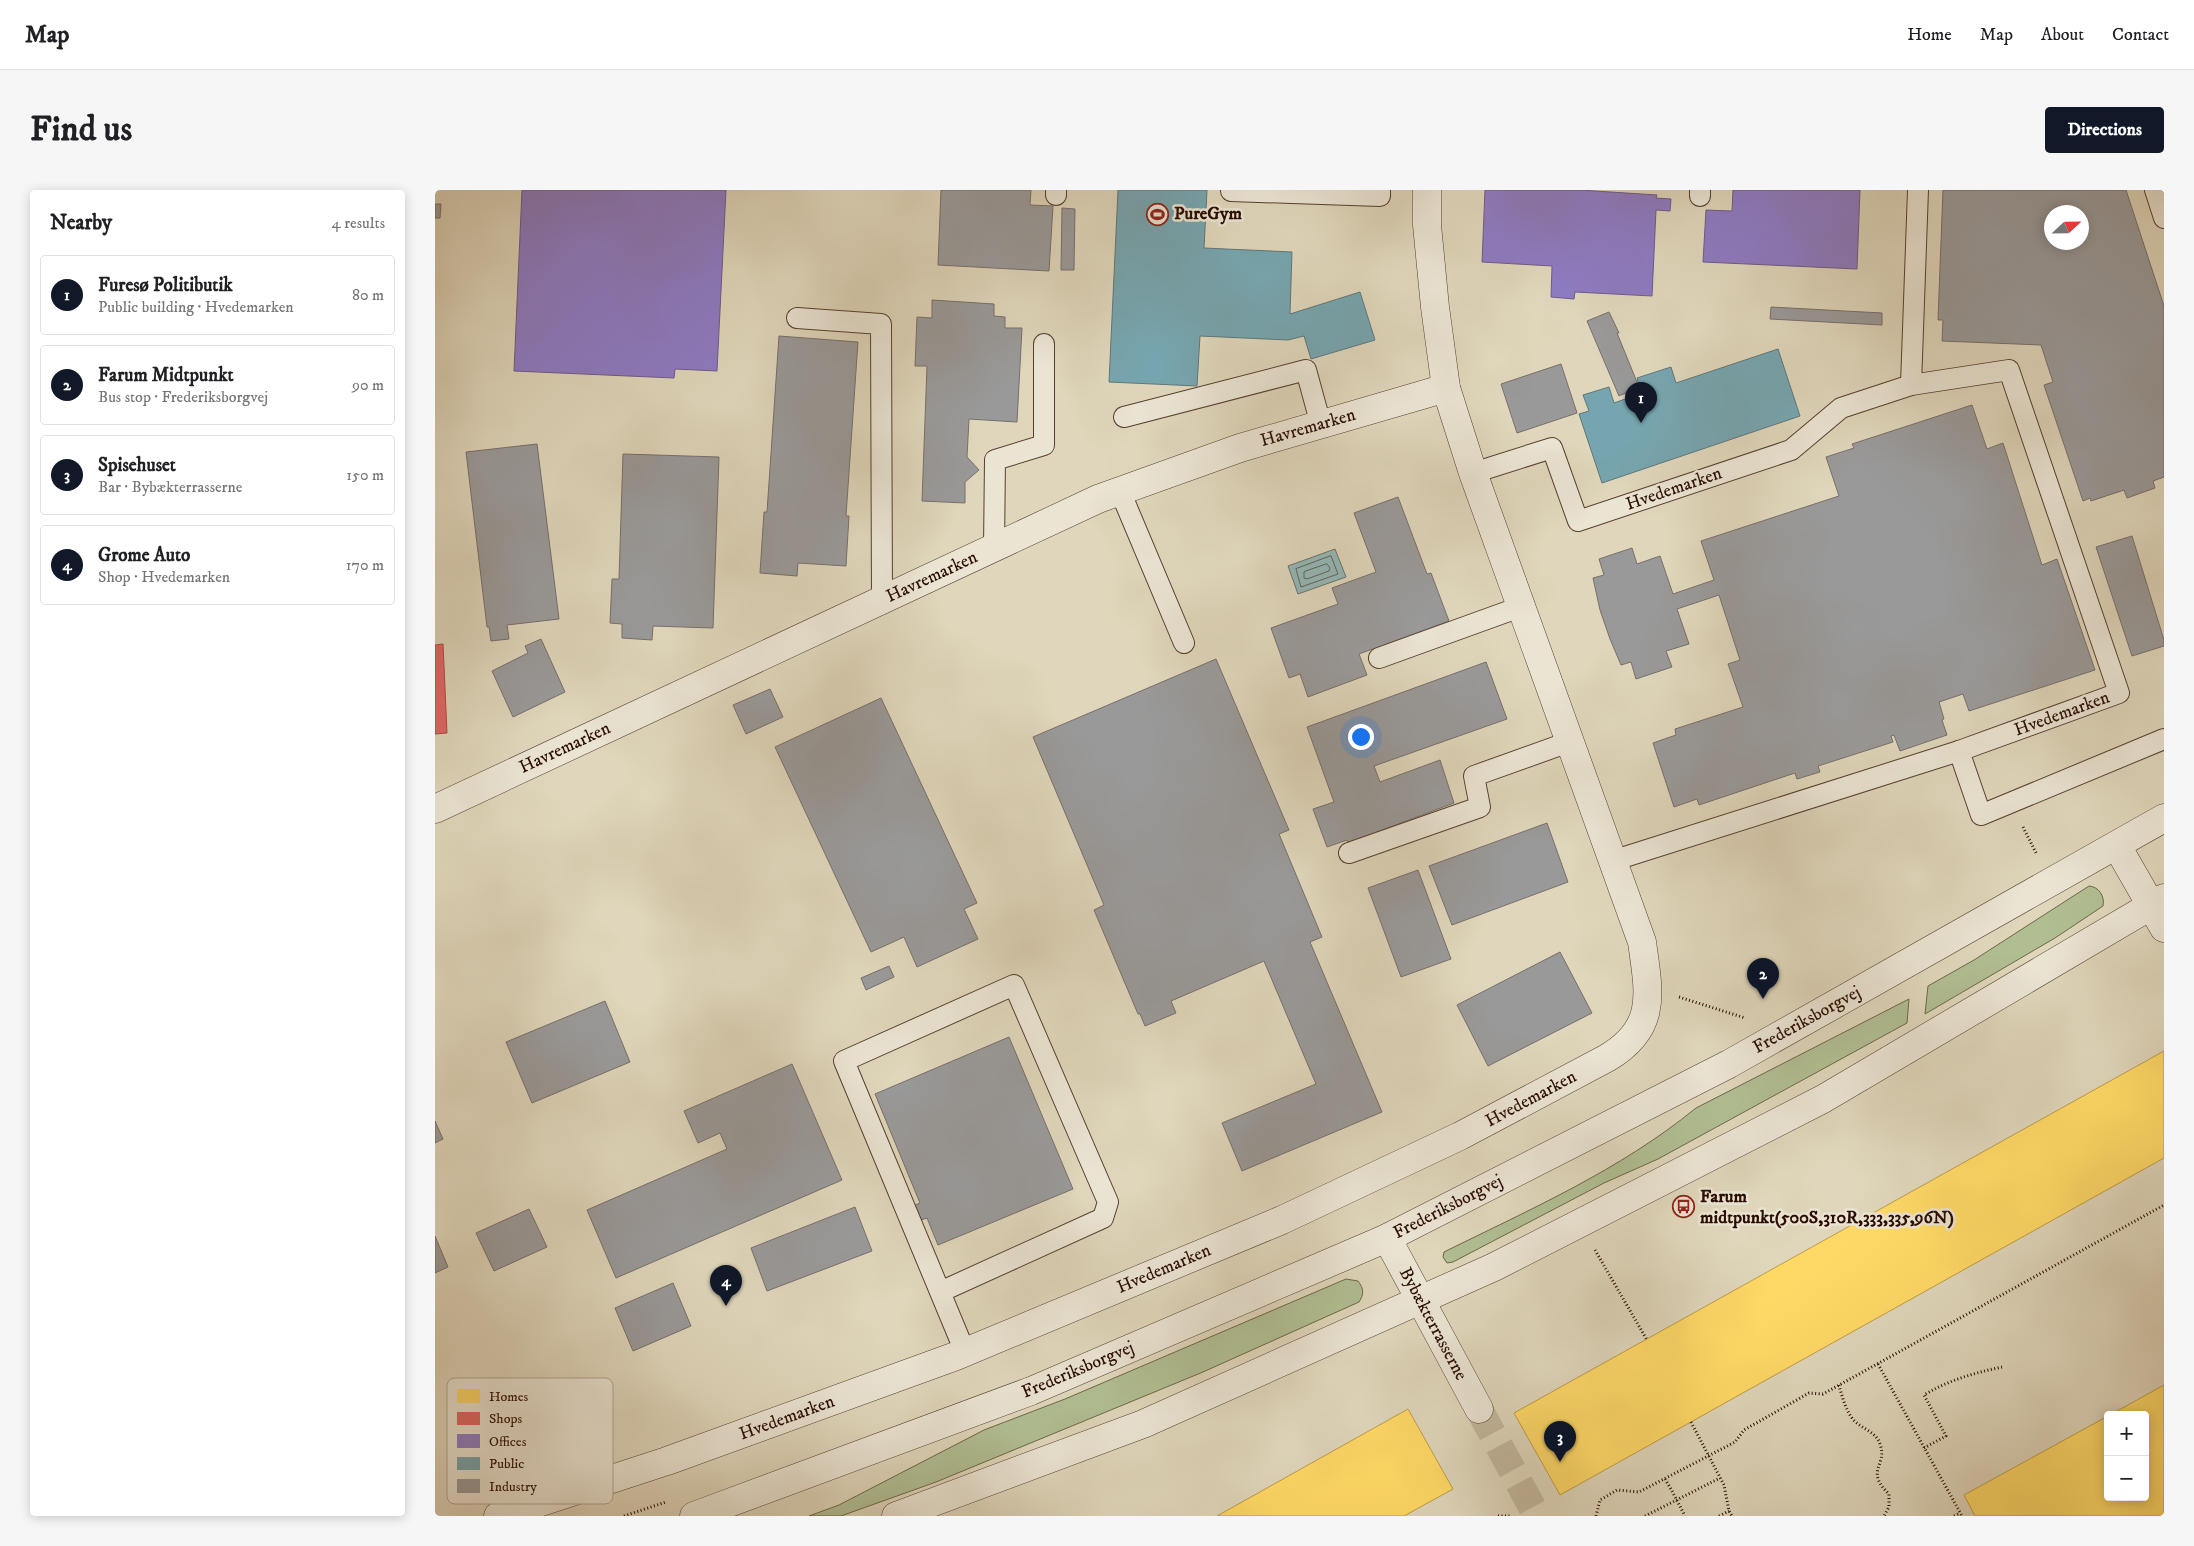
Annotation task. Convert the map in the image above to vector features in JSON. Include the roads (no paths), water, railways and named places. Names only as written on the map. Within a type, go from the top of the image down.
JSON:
[{"type":"street","name":"Hvedemarken","points":[[613,1479],[667,1461],[965,1352],[1282,1220],[1460,1136],[1625,1048],[1637,1033],[1647,1008],[1649,987],[1641,942],[1473,474],[1446,388],[1431,270],[1427,225],[1427,190]]},
{"type":"street","name":"Havremarken","points":[[435,809],[1120,491],[1240,448],[1446,388]]},
{"type":"street","name":"Frederiksborgvej","points":[[694,1516],[1031,1391],[1387,1238],[1729,1064],[2164,818]]},
{"type":"street","points":[[896,1516],[1143,1424],[1494,1267],[1823,1099],[2160,911],[2117,846]]},
{"type":"street","name":"Bybækterrasserne","points":[[1387,1238],[1479,1409]]},
{"type":"street","name":"Hvedemarken","points":[[498,1516],[535,1504]]},
{"type":"lane","points":[[1231,191],[1380,196],[1380,190]]},
{"type":"lane","points":[[1911,385],[1918,190]]},
{"type":"lane","points":[[2155,190],[2164,218]]},
{"type":"lane","points":[[797,318],[881,324],[882,600]]},
{"type":"lane","points":[[994,548],[995,460],[1044,445],[1044,344]]},
{"type":"lane","points":[[1125,417],[1306,370],[1321,424]]},
{"type":"lane","name":"Hvedemarken","points":[[1473,474],[1552,448],[1578,521],[1791,450],[1841,408],[1911,385],[2009,370],[2119,694],[1959,752],[1613,861]]},
{"type":"lane","points":[[1120,491],[1184,642]]},
{"type":"lane","points":[[1379,658],[1520,607]]},
{"type":"lane","points":[[1959,752],[1981,814],[2164,739]]},
{"type":"lane","points":[[1349,853],[1480,806],[1474,776],[1569,742]]},
{"type":"lane","points":[[940,1292],[1103,1218],[1107,1202],[1014,985],[844,1061],[940,1292],[965,1352]]},
{"type":"water","points":[[1335,549],[1346,577],[1298,594],[1288,566]]},
{"type":"tunnel","points":[[1479,1409],[1537,1516]]},
{"type":"place","name":"PureGym","points":[[1158,214]]},
{"type":"place","name":"Furesø Politibutik","points":[[1641,423]]},
{"type":"place","name":"Farum Midtpunkt","points":[[1763,999]]},
{"type":"place","name":"Farum midtpunkt(500S,310R,333,335,96N)","points":[[1684,1207]]},
{"type":"place","name":"Grome Auto","points":[[726,1306]]},
{"type":"place","name":"Spisehuset","points":[[1560,1462]]}]
